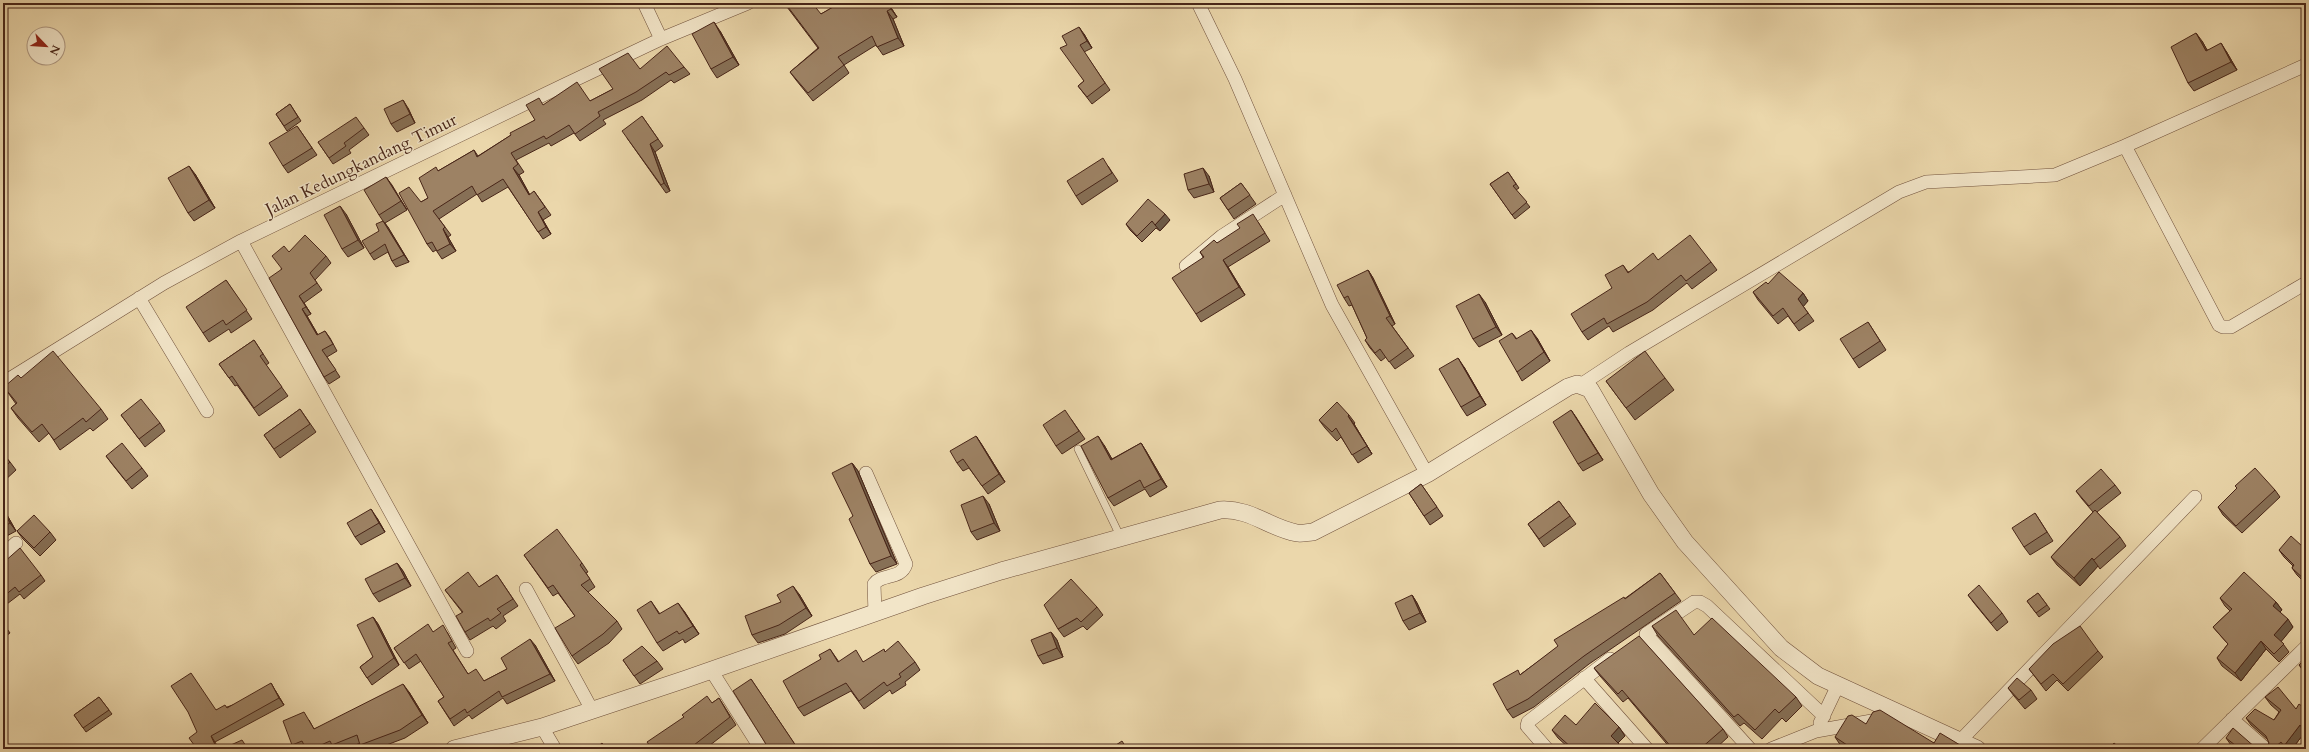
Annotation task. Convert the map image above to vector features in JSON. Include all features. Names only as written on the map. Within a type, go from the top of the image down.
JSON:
[{"type":"street","points":[[644,3],[661,40]]},
{"type":"street","name":"Jalan Kedungkandang Timur","points":[[3,383],[139,298],[241,241],[661,40],[748,3]]},
{"type":"street","points":[[1198,3],[1235,79],[1332,305],[1427,474]]},
{"type":"street","points":[[454,749],[542,726],[592,710],[1001,571],[1220,510],[1234,509],[1297,533],[1313,532],[1427,474],[1568,386],[1582,384],[1629,353],[1899,192],[1926,182],[2055,175],[2125,146],[2306,65]]},
{"type":"street","points":[[2125,146],[2219,325],[2231,327],[2306,283]]},
{"type":"street","points":[[1186,266],[1222,236],[1285,194]]},
{"type":"street","points":[[241,241],[467,651]]},
{"type":"street","points":[[139,298],[207,411]]},
{"type":"street","points":[[1582,384],[1590,389],[1651,494],[1685,542],[1781,648],[1804,667],[1838,685],[1977,749]]},
{"type":"street","points":[[866,473],[906,564],[900,573],[876,581],[874,584],[875,613]]},
{"type":"street","points":[[1960,741],[2195,497]]},
{"type":"street","points":[[3,555],[16,543]]},
{"type":"street","points":[[526,589],[592,710]]},
{"type":"street","points":[[1634,642],[1694,602],[1703,604],[1824,716]]},
{"type":"street","points":[[1646,634],[1750,749]]},
{"type":"street","points":[[2202,749],[2306,647]]},
{"type":"street","points":[[1547,749],[1527,726],[1528,722],[1621,651]]},
{"type":"street","points":[[711,670],[761,749]]},
{"type":"street","points":[[1584,678],[1648,749]]},
{"type":"street","points":[[1816,731],[1838,685]]},
{"type":"street","points":[[1771,749],[1816,731],[1904,716]]},
{"type":"street","points":[[2232,719],[2266,749]]},
{"type":"street","points":[[542,726],[554,749]]},
{"type":"lane","points":[[1078,449],[1121,538]]},
{"type":"building","points":[[785,3],[812,3],[821,14],[840,3],[887,3],[891,9],[887,11],[898,38],[877,47],[872,36],[838,57],[844,65],[808,93],[790,72],[819,48]]},
{"type":"building","points":[[714,22],[733,57],[711,69],[692,34]]},
{"type":"building","points":[[1079,27],[1087,41],[1080,45],[1105,83],[1087,97],[1078,86],[1084,81],[1060,48],[1067,45],[1062,36]]},
{"type":"building","points":[[2196,33],[2206,51],[2221,43],[2231,62],[2188,83],[2171,47]]},
{"type":"building","points":[[667,46],[684,67],[669,75],[666,72],[636,92],[598,112],[600,116],[575,134],[569,125],[546,139],[544,136],[511,153],[518,164],[513,168],[529,195],[534,191],[545,207],[538,212],[546,227],[538,232],[503,179],[477,195],[472,186],[433,211],[445,227],[443,229],[450,244],[437,251],[432,242],[427,244],[399,193],[409,187],[421,202],[428,198],[419,178],[436,167],[438,171],[474,150],[477,157],[511,135],[510,133],[535,120],[526,105],[539,98],[543,105],[577,82],[590,101],[613,89],[599,69],[628,53],[640,69]]},
{"type":"building","points":[[403,100],[410,114],[391,124],[384,109]]},
{"type":"building","points":[[290,104],[298,117],[284,126],[276,114]]},
{"type":"building","points":[[642,116],[658,139],[650,144],[664,183],[661,185],[622,131]]},
{"type":"building","points":[[356,117],[364,128],[344,143],[346,146],[329,158],[318,142]]},
{"type":"building","points":[[297,126],[312,148],[283,166],[269,143]]},
{"type":"building","points":[[1103,158],[1112,173],[1076,196],[1067,181]]},
{"type":"building","points":[[189,166],[209,200],[188,213],[168,178]]},
{"type":"building","points":[[1203,168],[1209,184],[1188,190],[1184,174]]},
{"type":"building","points":[[1508,172],[1516,184],[1513,186],[1527,202],[1512,215],[1490,184]]},
{"type":"building","points":[[386,177],[401,201],[379,215],[364,190]]},
{"type":"building","points":[[1241,183],[1250,195],[1228,210],[1220,198]]},
{"type":"building","points":[[1148,199],[1165,214],[1155,225],[1152,221],[1137,236],[1126,224]]},
{"type":"building","points":[[340,206],[358,240],[342,249],[324,215]]},
{"type":"building","points":[[1253,214],[1265,233],[1223,260],[1239,287],[1196,314],[1172,278],[1204,257],[1200,252],[1214,240],[1217,243],[1240,228],[1237,224]]},
{"type":"building","points":[[383,221],[404,255],[392,261],[385,244],[370,254],[362,241],[379,231],[376,224]]},
{"type":"building","points":[[305,235],[326,256],[310,273],[317,283],[299,296],[306,307],[302,309],[317,335],[325,331],[333,344],[322,350],[336,370],[324,377],[269,278],[282,269],[272,256],[284,246],[289,252]]},
{"type":"building","points":[[1690,235],[1711,262],[1686,281],[1681,275],[1647,302],[1607,324],[1604,318],[1582,332],[1571,314],[1612,288],[1605,275],[1623,265],[1628,273],[1653,253],[1658,260]]},
{"type":"building","points":[[1368,270],[1390,316],[1386,318],[1408,348],[1389,362],[1380,349],[1375,353],[1365,340],[1367,338],[1348,296],[1344,298],[1337,285]]},
{"type":"building","points":[[1779,272],[1803,293],[1798,299],[1808,313],[1794,324],[1783,308],[1773,316],[1753,292],[1766,282],[1768,284]]},
{"type":"building","points":[[226,280],[247,310],[226,325],[223,320],[203,333],[186,307]]},
{"type":"building","points":[[1479,294],[1496,327],[1473,339],[1456,306]]},
{"type":"building","points":[[1868,322],[1880,341],[1853,359],[1840,339]]},
{"type":"building","points":[[1531,330],[1544,352],[1517,372],[1499,341],[1512,333],[1516,339]]},
{"type":"building","points":[[254,340],[263,354],[260,356],[282,387],[254,408],[232,376],[229,378],[219,364]]},
{"type":"building","points":[[53,351],[101,409],[86,422],[83,418],[54,440],[42,424],[32,432],[11,408],[17,403],[4,387],[18,375],[21,378]]},
{"type":"building","points":[[1645,351],[1665,378],[1626,408],[1606,381]]},
{"type":"building","points":[[1458,358],[1480,396],[1461,407],[1439,369]]},
{"type":"building","points":[[141,399],[160,423],[139,439],[121,415]]},
{"type":"building","points":[[1337,402],[1349,415],[1348,416],[1367,446],[1352,455],[1336,428],[1332,432],[1319,420]]},
{"type":"building","points":[[300,409],[310,424],[274,449],[264,435]]},
{"type":"building","points":[[1065,410],[1079,431],[1056,446],[1043,425]]},
{"type":"building","points":[[1571,410],[1598,453],[1578,464],[1553,422]]},
{"type":"building","points":[[976,436],[999,474],[982,486],[963,459],[957,463],[950,451]]},
{"type":"building","points":[[1098,436],[1111,460],[1141,443],[1161,479],[1144,488],[1140,480],[1108,498],[1081,446]]},
{"type":"building","points":[[122,443],[142,468],[126,481],[106,456]]},
{"type":"building","points":[[3,454],[10,462],[3,469]]},
{"type":"building","points":[[852,463],[891,556],[870,564],[849,519],[853,516],[832,473]]},
{"type":"building","points":[[2255,468],[2275,490],[2236,526],[2218,507],[2237,488],[2235,486]]},
{"type":"building","points":[[2101,469],[2115,485],[2089,506],[2076,491]]},
{"type":"building","points":[[1421,484],[1437,507],[1424,516],[1409,493]]},
{"type":"building","points":[[983,496],[994,523],[971,532],[961,505]]},
{"type":"building","points":[[1559,501],[1570,516],[1539,539],[1528,524]]},
{"type":"building","points":[[371,509],[379,523],[355,537],[347,523]]},
{"type":"building","points":[[3,510],[10,523],[3,527]]},
{"type":"building","points":[[2095,510],[2120,537],[2094,560],[2092,558],[2074,578],[2051,557]]},
{"type":"building","points":[[2035,513],[2047,532],[2024,547],[2012,528]]},
{"type":"building","points":[[34,515],[50,532],[34,548],[17,531]]},
{"type":"building","points":[[557,529],[582,563],[580,565],[590,579],[581,585],[617,621],[603,634],[572,656],[555,628],[575,616],[553,585],[548,588],[524,555]]},
{"type":"building","points":[[2291,536],[2302,546],[2306,542],[2306,581],[2292,568],[2294,565],[2279,550]]},
{"type":"building","points":[[20,548],[41,575],[19,592],[15,587],[3,597],[3,563]]},
{"type":"building","points":[[397,563],[405,578],[373,594],[365,579]]},
{"type":"building","points":[[468,572],[479,587],[497,575],[513,599],[497,609],[501,613],[490,621],[488,618],[465,632],[456,616],[463,612],[445,590]]},
{"type":"building","points":[[2244,572],[2276,602],[2273,606],[2288,619],[2274,635],[2284,644],[2274,654],[2261,641],[2235,673],[2217,658],[2228,644],[2213,627],[2232,609],[2220,598]]},
{"type":"building","points":[[1660,573],[1675,593],[1584,656],[1528,699],[1507,710],[1493,684],[1518,670],[1520,675],[1558,646],[1554,640],[1624,597],[1625,599]]},
{"type":"building","points":[[1071,579],[1097,607],[1081,622],[1077,618],[1058,629],[1044,605]]},
{"type":"building","points":[[1979,585],[2002,613],[1991,623],[1968,595]]},
{"type":"building","points":[[793,586],[806,608],[779,625],[752,635],[745,616],[781,602],[777,595]]},
{"type":"building","points":[[2038,593],[2047,605],[2036,613],[2027,601]]},
{"type":"building","points":[[1412,595],[1420,613],[1403,621],[1395,603]]},
{"type":"building","points":[[651,601],[659,614],[678,603],[693,626],[679,634],[677,631],[657,643],[637,610]]},
{"type":"building","points":[[1676,610],[1694,635],[1712,618],[1796,697],[1779,713],[1775,709],[1755,730],[1738,714],[1734,717],[1652,626]]},
{"type":"building","points":[[373,617],[394,658],[367,678],[360,667],[373,657],[357,625]]},
{"type":"building","points":[[428,624],[433,632],[443,625],[452,641],[448,643],[468,674],[476,669],[484,681],[507,669],[501,658],[530,639],[550,674],[502,697],[499,691],[467,713],[465,709],[450,719],[438,701],[444,697],[416,654],[404,663],[394,648]]},
{"type":"building","points":[[2080,626],[2098,651],[2063,684],[2053,674],[2041,684],[2029,669],[2053,644]]},
{"type":"building","points":[[1051,632],[1057,648],[1038,656],[1031,640]]},
{"type":"building","points":[[1639,636],[1723,729],[1700,749],[1673,749],[1622,690],[1618,694],[1594,668]]},
{"type":"building","points":[[898,641],[915,662],[899,674],[901,677],[887,686],[884,682],[859,701],[846,683],[798,708],[783,681],[821,659],[819,655],[830,649],[838,662],[856,650],[863,662],[884,649],[885,652]]},
{"type":"building","points":[[642,646],[657,661],[634,676],[623,660]]},
{"type":"building","points":[[2306,658],[2306,672],[2299,665]]},
{"type":"building","points":[[191,673],[216,710],[225,705],[227,708],[271,683],[279,698],[211,736],[217,749],[197,749],[189,738],[197,732],[188,712],[171,686]]},
{"type":"building","points":[[2017,678],[2031,690],[2019,700],[2008,688]]},
{"type":"building","points":[[751,679],[796,746],[793,748],[794,749],[769,749],[733,691]]},
{"type":"building","points":[[403,684],[422,715],[400,730],[360,745],[357,735],[332,745],[330,741],[312,749],[306,749],[302,741],[292,745],[283,721],[304,712],[314,729]]},
{"type":"building","points":[[2278,687],[2296,709],[2299,704],[2306,709],[2306,717],[2304,719],[2306,721],[2306,725],[2303,728],[2300,725],[2284,746],[2281,742],[2273,749],[2264,749],[2269,743],[2266,736],[2246,718],[2255,709],[2274,720],[2281,710],[2265,697]]},
{"type":"building","points":[[707,696],[712,703],[719,698],[730,717],[694,745],[698,749],[652,749],[647,742],[684,717],[682,715]]},
{"type":"building","points":[[99,697],[109,710],[83,728],[74,715]]},
{"type":"building","points":[[1595,703],[1619,727],[1611,736],[1624,749],[1573,749],[1552,730],[1565,715],[1576,725]]},
{"type":"building","points":[[1880,710],[1934,743],[1940,733],[1960,745],[1957,749],[1853,749],[1835,737],[1848,716],[1852,715],[1866,724],[1873,712]]},
{"type":"building","points":[[2233,728],[2256,748],[2261,749],[2240,749],[2226,738]]},
{"type":"building","points":[[242,740],[248,749],[222,749]]},
{"type":"building","points":[[1122,741],[1127,749],[1110,749]]},
{"type":"building","points":[[602,743],[607,749],[595,749]]},
{"type":"building","points":[[2114,743],[2121,749],[2108,749]]}]
